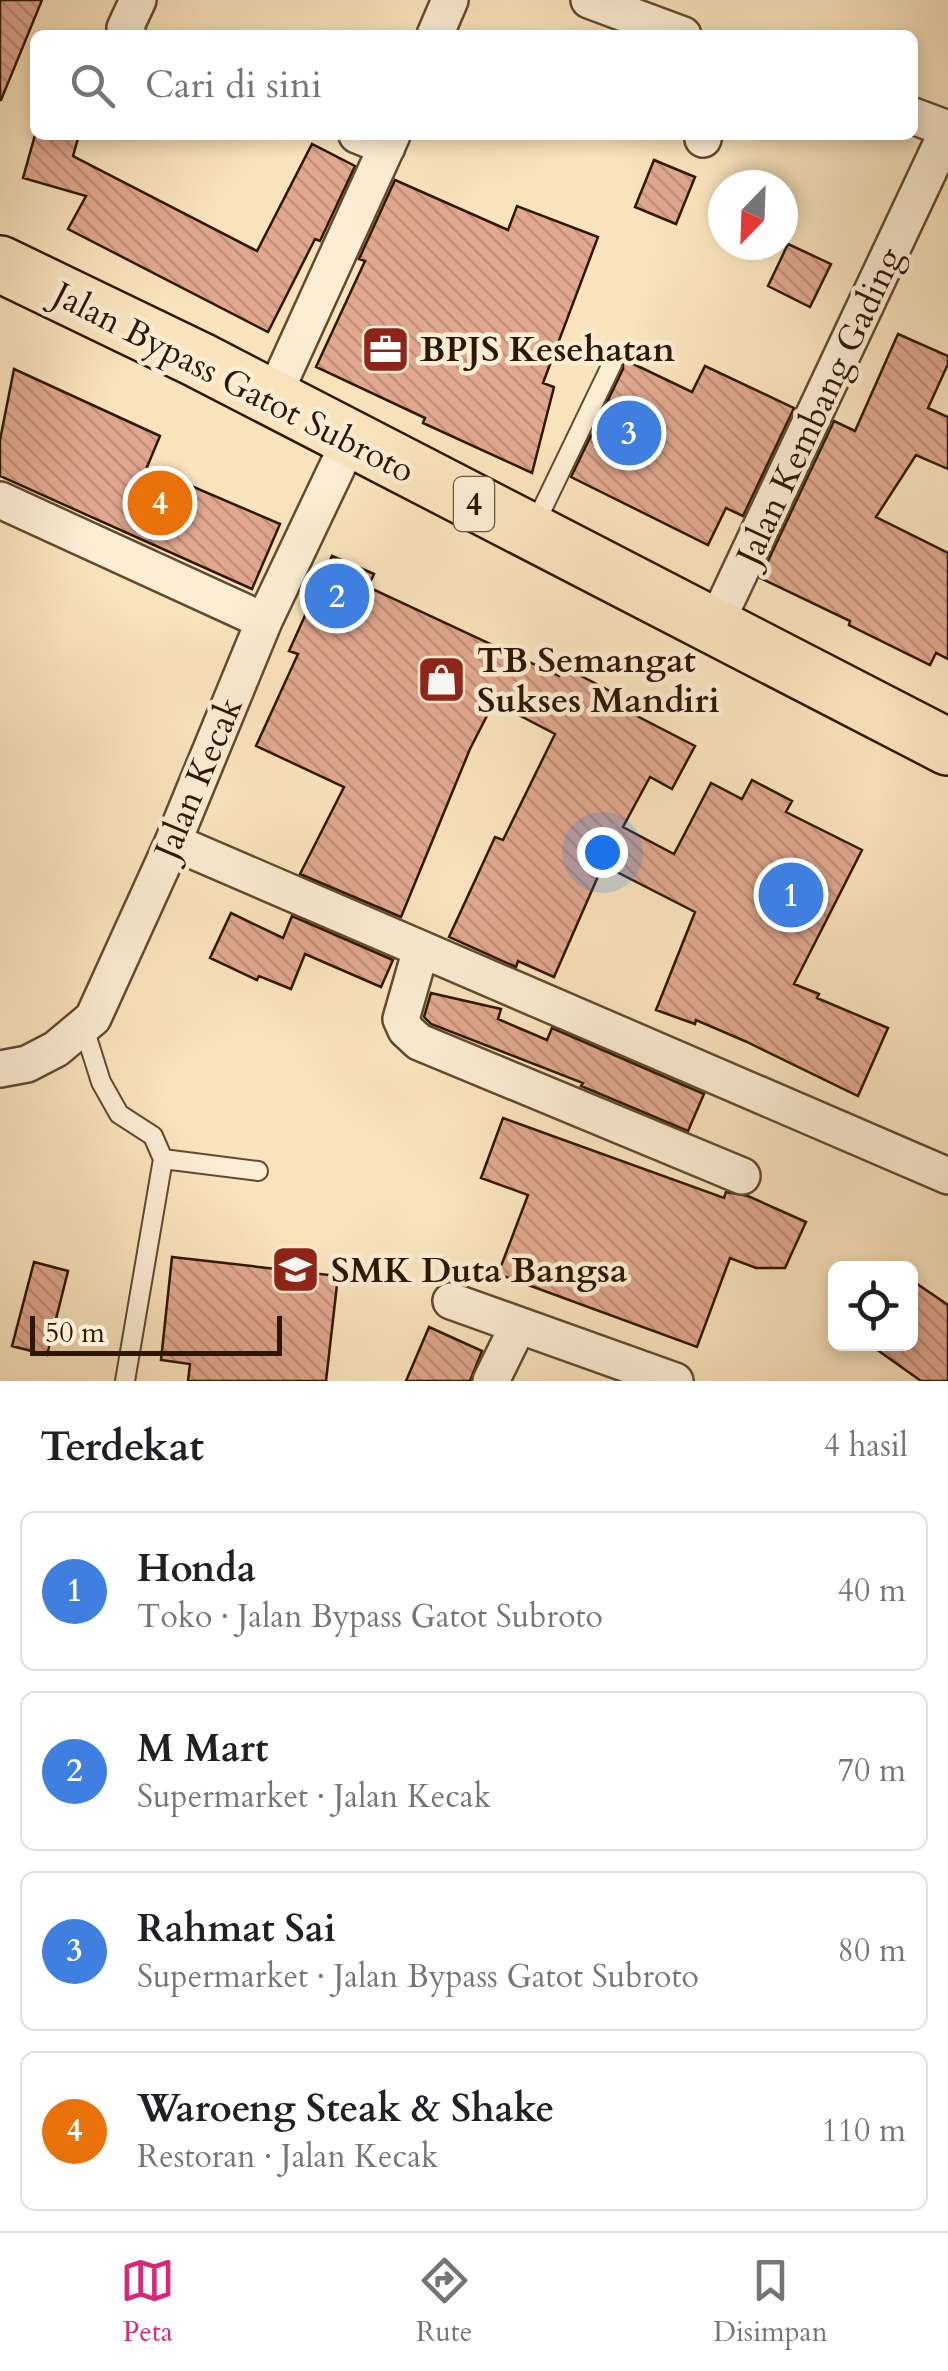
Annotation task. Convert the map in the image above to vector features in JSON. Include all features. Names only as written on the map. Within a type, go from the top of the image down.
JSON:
[{"type":"highway","name":"Jalan Bypass Gatot Subroto","points":[[0,264],[280,381],[350,440],[948,748]]},
{"type":"street","points":[[126,30],[138,0]]},
{"type":"street","points":[[437,30],[450,0]]},
{"type":"street","points":[[589,0],[652,11],[677,30]]},
{"type":"street","points":[[918,118],[948,130]]},
{"type":"street","name":"Jalan Kembang Gading","points":[[714,627],[948,130]]},
{"type":"street","points":[[280,381],[379,140]]},
{"type":"street","name":"Jalan Kecak","points":[[0,1069],[27,1064],[56,1050],[93,1018],[173,842],[264,622],[350,440]]},
{"type":"street","points":[[0,500],[264,622]]},
{"type":"street","points":[[173,842],[948,1176]]},
{"type":"street","points":[[421,949],[401,1020],[420,1042],[742,1176]]},
{"type":"street","points":[[451,1301],[675,1381]]},
{"type":"street","points":[[491,1381],[518,1326]]},
{"type":"lane","points":[[530,532],[612,364]]},
{"type":"lane","points":[[84,1028],[100,1082],[119,1114],[153,1136],[163,1159],[125,1381]]},
{"type":"lane","points":[[163,1159],[258,1170]]},
{"type":"building","points":[[0,0],[42,0],[1,100],[0,100]]},
{"type":"building","points":[[34,140],[78,140],[73,156],[257,251],[312,144],[355,166],[320,241],[315,239],[268,332],[68,229],[86,196],[23,178]]},
{"type":"building","points":[[654,160],[695,177],[676,224],[635,207]]},
{"type":"building","points":[[395,180],[508,230],[517,206],[598,237],[543,383],[554,387],[532,473],[423,423],[425,418],[316,367],[365,261],[359,259]]},
{"type":"building","points":[[798,249],[831,264],[810,307],[768,286],[780,260],[798,260]]},
{"type":"building","points":[[898,334],[948,356],[928,408],[948,417],[948,469],[916,455],[876,517],[948,553],[948,659],[936,653],[930,665],[760,578],[834,421],[855,431]]},
{"type":"building","points":[[623,359],[692,392],[705,366],[794,408],[743,516],[726,508],[708,545],[571,477],[623,369]]},
{"type":"building","points":[[14,369],[160,436],[147,467],[280,524],[252,589],[0,476],[0,440]]},
{"type":"building","points":[[332,556],[374,574],[368,587],[559,676],[564,667],[642,708],[637,716],[695,746],[672,789],[650,777],[623,827],[674,854],[711,783],[742,799],[752,780],[792,801],[786,812],[862,850],[794,984],[888,1028],[858,1096],[696,1020],[695,1024],[656,1010],[695,912],[603,865],[554,977],[518,961],[516,967],[449,937],[495,837],[503,840],[555,734],[494,702],[470,749],[401,917],[300,874],[344,787],[256,746],[298,654],[289,651]]},
{"type":"building","points":[[231,913],[283,938],[292,916],[393,960],[381,987],[305,954],[291,989],[259,976],[257,980],[210,958]]},
{"type":"building","points":[[431,993],[501,1009],[498,1019],[547,1040],[552,1028],[704,1094],[688,1131],[581,1086],[583,1083],[431,1024],[424,1017]]},
{"type":"building","points":[[503,1118],[724,1198],[726,1192],[748,1196],[806,1222],[785,1268],[756,1268],[730,1258],[697,1347],[498,1274],[528,1195],[481,1178]]},
{"type":"building","points":[[172,1257],[338,1276],[326,1381],[188,1381],[190,1364],[161,1360]]},
{"type":"building","points":[[34,1262],[68,1271],[47,1355],[12,1346]]},
{"type":"building","points":[[918,1284],[948,1305],[948,1381],[921,1381],[879,1351],[918,1351]]},
{"type":"building","points":[[429,1327],[482,1351],[470,1381],[406,1381]]},
{"type":"place","name":"BPJS Kesehatan","points":[[385,349]]},
{"type":"place","name":"Rahmat Sai","points":[[629,433]]},
{"type":"place","name":"Waroeng Steak & Shake","points":[[160,503]]},
{"type":"place","name":"M Mart","points":[[337,596]]},
{"type":"place","name":"TB Semangat Sukses Mandiri","points":[[442,680]]},
{"type":"place","name":"Honda","points":[[791,895]]},
{"type":"place","name":"SMK Duta Bangsa","points":[[296,1270]]}]
